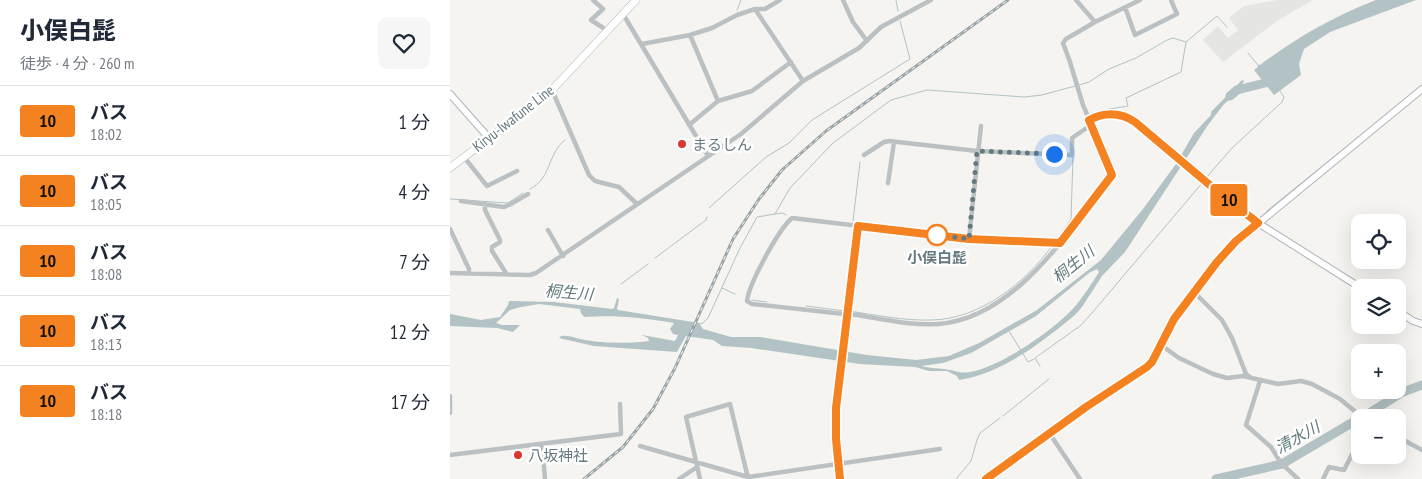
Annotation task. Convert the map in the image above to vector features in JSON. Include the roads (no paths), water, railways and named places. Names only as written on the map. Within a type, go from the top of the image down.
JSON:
[{"type":"main road","name":"Kiryu-Iwafune Line","points":[[450,168],[488,137],[552,90],[636,0]]},
{"type":"main road","points":[[986,479],[1086,407],[1147,367],[1152,362],[1174,319],[1226,251],[1422,90]]},
{"type":"main road","points":[[450,94],[488,137]]},
{"type":"main road","points":[[1090,123],[1107,114],[1126,117],[1135,122],[1258,223],[1351,282]]},
{"type":"main road","points":[[1406,316],[1422,324]]},
{"type":"street","points":[[593,0],[603,9],[591,20],[608,31]]},
{"type":"street","points":[[642,44],[690,35],[712,28],[737,15],[755,9],[765,9],[780,0]]},
{"type":"street","points":[[843,0],[853,22],[867,42]]},
{"type":"street","points":[[450,273],[534,274],[741,134],[803,81],[841,60],[867,42],[881,27],[931,0]]},
{"type":"street","points":[[1076,0],[1095,22]]},
{"type":"street","points":[[850,314],[929,325],[967,318],[1001,299],[1024,282],[1044,262],[1112,175],[1082,105],[1063,42],[1095,22],[1140,0]]},
{"type":"street","points":[[1125,7],[1135,35],[1177,14],[1171,0]]},
{"type":"street","points":[[755,9],[803,81]]},
{"type":"street","points":[[623,14],[708,156]]},
{"type":"street","points":[[690,35],[718,101]]},
{"type":"street","points":[[689,124],[718,101],[752,91],[790,62]]},
{"type":"street","points":[[552,90],[589,175],[595,181],[618,187],[637,204]]},
{"type":"street","points":[[864,155],[884,142],[894,142],[977,151],[1072,155],[1072,138],[1090,123]]},
{"type":"street","points":[[969,239],[981,126]]},
{"type":"street","points":[[888,183],[894,142]]},
{"type":"street","points":[[464,157],[487,186],[517,171]]},
{"type":"street","points":[[461,201],[504,206],[528,194]]},
{"type":"street","points":[[485,205],[485,210],[500,240],[500,242],[492,247],[492,251],[506,274]]},
{"type":"street","points":[[844,314],[752,304],[747,301],[747,297],[765,259],[784,226],[792,218],[969,239],[1060,243]]},
{"type":"street","points":[[840,479],[835,419],[858,226]]},
{"type":"street","points":[[450,229],[469,272]]},
{"type":"street","points":[[548,230],[563,256]]},
{"type":"street","points":[[1194,292],[1222,320],[1232,338],[1246,374],[1251,378]]},
{"type":"street","points":[[1161,345],[1179,358],[1213,374],[1226,378],[1243,376],[1278,384],[1301,381],[1312,384],[1340,399],[1352,409]]},
{"type":"street","points":[[1260,380],[1246,426],[1271,447],[1281,463],[1298,479]]},
{"type":"street","points":[[450,396],[450,413]]},
{"type":"street","points":[[450,455],[621,434],[620,404]]},
{"type":"street","points":[[700,479],[686,417],[730,404],[748,478]]},
{"type":"street","points":[[1050,434],[1080,479]]},
{"type":"street","points":[[1406,441],[1422,450]]},
{"type":"street","points":[[542,444],[545,479]]},
{"type":"street","points":[[640,446],[697,465],[748,478],[940,450]]},
{"type":"street","points":[[1324,479],[1329,467],[1344,470],[1351,456]]},
{"type":"street","points":[[679,479],[697,465]]},
{"type":"waterway","points":[[737,10],[741,0]]},
{"type":"waterway","points":[[896,0],[898,11]]},
{"type":"waterway","points":[[1104,110],[1128,106],[1126,98],[1181,72],[1186,42],[1217,16],[1227,27]]},
{"type":"waterway","points":[[709,208],[766,157],[789,143],[812,120],[910,59],[900,21]]},
{"type":"waterway","name":"桐生川","points":[[1079,85],[1089,82],[1109,69],[1136,58],[1167,40],[1173,38],[1186,42]]},
{"type":"waterway","points":[[1248,53],[1257,64]]},
{"type":"waterway","name":"桐生川","points":[[1230,96],[1237,90],[1265,83],[1270,72]]},
{"type":"waterway","name":"桐生川","points":[[699,324],[708,318],[740,248],[757,217],[775,214],[790,188],[833,143],[891,100],[927,90],[1024,97],[1042,95],[1075,86]]},
{"type":"waterway","points":[[1206,178],[1232,148],[1282,102],[1284,97],[1280,91]]},
{"type":"waterway","points":[[1267,211],[1393,109]]},
{"type":"waterway","points":[[530,189],[542,179],[555,152],[565,140]]},
{"type":"waterway","points":[[1065,228],[1071,219],[1073,157]]},
{"type":"waterway","points":[[853,221],[860,162]]},
{"type":"waterway","points":[[1040,366],[1035,358],[1080,326],[1203,182]]},
{"type":"waterway","points":[[450,199],[508,203],[523,193]]},
{"type":"waterway","points":[[775,214],[783,213],[786,215]]},
{"type":"waterway","points":[[655,258],[706,220],[707,217]]},
{"type":"waterway","points":[[849,311],[911,320],[950,318],[967,313],[984,306],[1015,285],[1029,273],[1052,246]]},
{"type":"waterway","points":[[621,284],[648,264]]},
{"type":"waterway","points":[[722,288],[735,294]]},
{"type":"waterway","points":[[752,300],[767,302]]},
{"type":"waterway","points":[[806,306],[845,311]]},
{"type":"waterway","points":[[1009,331],[1028,362],[1034,359]]},
{"type":"waterway","points":[[1003,416],[1049,379]]},
{"type":"waterway","name":"清水川","points":[[1376,409],[1403,392],[1422,385]]},
{"type":"waterway","points":[[956,479],[971,461],[980,433],[1000,418]]},
{"type":"waterway","name":"清水川","points":[[1216,479],[1282,464],[1351,423]]},
{"type":"railway","points":[[584,479],[623,447],[653,409],[675,368],[733,239],[759,199],[782,170],[826,131],[1008,0]]},
{"type":"place","name":"まるしん","points":[[682,144]]},
{"type":"place","name":"小俣白髭","points":[[937,235]]},
{"type":"place","name":"八坂神社","points":[[518,455]]}]
